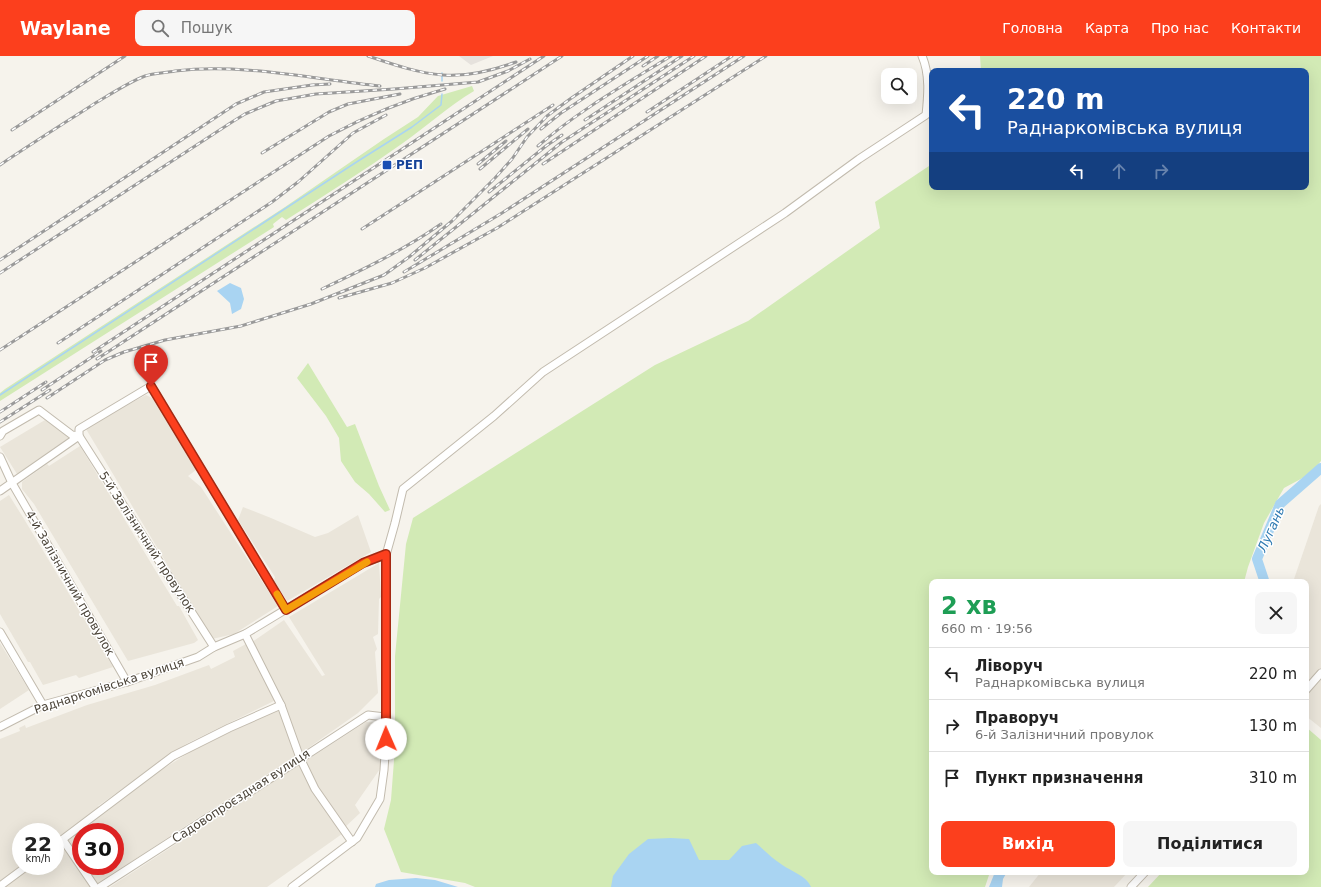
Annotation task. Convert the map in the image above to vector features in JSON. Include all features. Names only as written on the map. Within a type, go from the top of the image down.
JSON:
[{"type":"street","points":[[292,887],[357,838],[380,799],[384,770],[386,554],[403,490],[494,416],[543,372],[785,213],[926,114],[927,83],[925,63],[922,56]]},
{"type":"street","points":[[79,436],[79,429],[151,386],[286,610]]},
{"type":"street","points":[[0,436],[3,431],[39,410],[72,435],[79,436]]},
{"type":"street","points":[[0,492],[79,436]]},
{"type":"street","name":"5-й Залізничний провулок","points":[[79,436],[214,647]]},
{"type":"street","name":"4-й Залізничний провулок","points":[[0,457],[12,483],[127,682]]},
{"type":"street","name":"Раднаркомівська вулиця","points":[[0,726],[43,705],[127,682],[198,657],[214,647],[245,634],[363,563],[386,554]]},
{"type":"street","points":[[0,632],[43,705]]},
{"type":"street","points":[[245,634],[282,705],[300,758],[315,789],[352,842]]},
{"type":"street","points":[[1309,687],[1321,673]]},
{"type":"street","points":[[64,839],[173,756],[229,728],[282,705]]},
{"type":"street","name":"Садовопроєздная вулиця","points":[[100,887],[368,715],[385,717]]},
{"type":"street","points":[[64,841],[95,887]]},
{"type":"street","points":[[0,886],[15,875]]},
{"type":"street","points":[[1131,887],[1142,875]]},
{"type":"shaded area","points":[[459,56],[493,56],[471,65]]},
{"type":"shaded area","points":[[146,395],[154,399],[196,470],[188,476],[201,487],[278,606],[234,634],[212,639],[86,429],[110,414]]},
{"type":"shaded area","points":[[45,420],[70,437],[17,474],[0,447]]},
{"type":"shaded area","points":[[80,446],[177,606],[179,606],[198,640],[194,643],[128,661],[34,504],[22,489],[22,482],[47,464],[49,466]]},
{"type":"shaded area","points":[[9,495],[113,667],[79,678],[76,675],[43,685],[30,662],[28,662],[0,614],[0,501]]},
{"type":"shaded area","points":[[1321,504],[1321,728],[1309,718],[1309,579],[1294,579],[1319,506]]},
{"type":"shaded area","points":[[243,507],[315,537],[328,533],[358,515],[371,552],[287,601],[274,581],[275,577],[238,520]]},
{"type":"shaded area","points":[[379,563],[381,597],[379,599],[378,634],[373,637],[377,649],[375,652],[378,693],[358,713],[304,751],[300,751],[282,698],[252,642],[284,620],[322,676],[325,675],[289,617]]},
{"type":"shaded area","points":[[0,643],[29,690],[0,709]]},
{"type":"shaded area","points":[[246,644],[276,700],[188,743],[167,756],[98,806],[99,807],[78,823],[72,823],[72,827],[64,833],[64,823],[12,823],[12,872],[0,881],[0,739],[20,731],[19,728],[25,725],[26,728],[87,705],[155,685],[209,665],[211,669],[235,657],[233,651]]},
{"type":"shaded area","points":[[279,708],[295,757],[124,867],[124,823],[90,823],[147,779],[190,752]]},
{"type":"shaded area","points":[[366,722],[381,723],[377,753],[382,766],[355,805],[360,813],[344,828],[326,801],[304,762]]},
{"type":"shaded area","points":[[299,764],[309,785],[342,834],[267,887],[110,887]]},
{"type":"shaded area","points":[[72,836],[72,850],[66,841]]},
{"type":"shaded area","points":[[64,846],[72,858],[72,875],[84,875],[92,887],[4,887],[21,875],[64,875]]},
{"type":"shaded area","points":[[89,875],[111,875],[96,885]]},
{"type":"shaded area","points":[[1039,875],[1125,875],[1114,887],[1029,887]]},
{"type":"green space","points":[[980,56],[1321,56],[1321,461],[1310,474],[1284,488],[1264,523],[1245,579],[929,579],[929,875],[989,875],[985,887],[475,887],[465,883],[401,872],[384,829],[391,800],[395,747],[395,656],[406,544],[413,518],[655,365],[748,321],[880,228],[875,202],[929,166],[929,190],[1309,190],[1309,68],[981,68]]},
{"type":"green space","points":[[472,86],[474,91],[374,163],[286,220],[282,217],[273,224],[274,227],[0,401],[0,393],[5,389],[285,207],[418,117],[438,96]]},
{"type":"green space","points":[[308,363],[347,427],[355,424],[390,510],[385,512],[369,494],[355,482],[341,461],[339,438],[326,416],[297,378]]},
{"type":"green space","points":[[1309,730],[1321,740],[1321,887],[1148,887],[1159,875],[1309,875]]},
{"type":"water","points":[[230,283],[241,288],[244,299],[241,309],[232,314],[230,303],[217,291]]},
{"type":"water","points":[[648,839],[689,839],[699,860],[729,860],[742,846],[756,843],[771,857],[785,867],[802,876],[811,887],[611,887],[613,876],[629,854]]},
{"type":"water","points":[[994,875],[1005,875],[1002,887],[989,887]]},
{"type":"water","points":[[416,878],[435,880],[458,887],[375,887],[376,884],[389,880]]},
{"type":"waterway","points":[[442,73],[442,81]]},
{"type":"waterway","points":[[0,395],[412,127],[441,105],[442,94]]},
{"type":"waterway","name":"Лугань","points":[[1264,579],[1257,559],[1280,504],[1321,468]]},
{"type":"railway","points":[[12,130],[125,56]]},
{"type":"railway","points":[[368,56],[414,70],[443,75],[461,75],[480,72],[499,68],[516,62]]},
{"type":"railway","points":[[93,352],[544,56]]},
{"type":"railway","points":[[97,359],[562,56]]},
{"type":"railway","points":[[47,398],[105,360],[124,352],[165,340],[241,326],[311,304],[384,275],[409,257],[452,221],[495,178],[512,159],[527,137],[547,116],[633,56]]},
{"type":"railway","points":[[541,129],[561,113],[648,56]]},
{"type":"railway","points":[[643,66],[658,56]]},
{"type":"railway","points":[[538,146],[569,121],[671,56]]},
{"type":"railway","points":[[585,120],[682,56]]},
{"type":"railway","points":[[415,260],[562,142],[694,56]]},
{"type":"railway","points":[[543,164],[706,56]]},
{"type":"railway","points":[[647,112],[732,56]]},
{"type":"railway","points":[[404,272],[502,213],[744,56]]},
{"type":"railway","points":[[339,298],[392,283],[425,268],[497,228],[766,56]]},
{"type":"railway","points":[[0,273],[232,122],[245,114],[276,101],[316,94],[478,82],[508,71],[530,59]]},
{"type":"railway","points":[[0,165],[125,85],[152,74],[201,69],[252,70],[380,86]]},
{"type":"railway","points":[[0,260],[236,104],[264,92],[330,84]]},
{"type":"railway","points":[[0,350],[329,136],[386,109],[445,89]]},
{"type":"railway","points":[[262,153],[329,112],[348,104],[400,94]]},
{"type":"railway","points":[[362,229],[553,105]]},
{"type":"railway","points":[[58,343],[272,202],[298,182],[353,133],[386,115]]},
{"type":"railway","points":[[480,169],[528,129]]},
{"type":"railway","points":[[489,192],[562,135]]},
{"type":"railway","points":[[478,164],[506,141]]},
{"type":"railway","points":[[322,289],[398,251],[441,224]]},
{"type":"railway","points":[[42,390],[101,351]]},
{"type":"railway","points":[[0,412],[46,382]]},
{"type":"railway","points":[[0,422],[50,390]]},
{"type":"slow traffic","points":[[277,594],[286,610],[367,562]]},
{"type":"place","name":"РЕП","points":[[387,165]]},
{"type":"route","points":[[151,386],[286,610],[363,563],[386,554],[386,739]]}]
